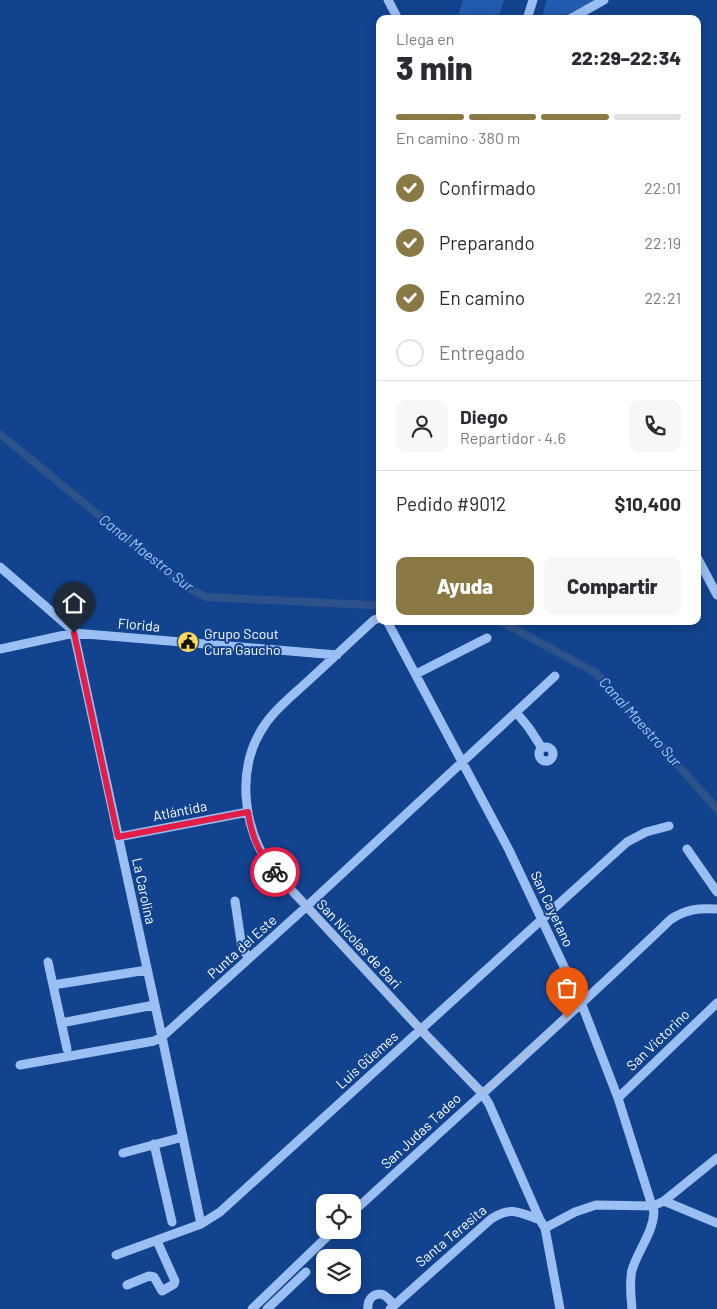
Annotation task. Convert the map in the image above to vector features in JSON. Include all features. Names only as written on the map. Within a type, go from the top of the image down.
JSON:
[{"type":"street","points":[[388,0],[396,15]]},
{"type":"street","points":[[527,15],[533,0]]},
{"type":"street","points":[[534,15],[539,0]]},
{"type":"street","points":[[577,15],[604,0]]},
{"type":"street","points":[[701,565],[717,595]]},
{"type":"street","points":[[0,567],[74,633]]},
{"type":"street","name":"San Nicolas de Bari","points":[[376,620],[283,704],[261,732],[248,766],[246,801],[252,832],[264,857],[306,907],[482,1093],[497,1121],[542,1224],[560,1309]]},
{"type":"street","name":"San Cayetano","points":[[386,625],[416,674],[509,850],[582,1005],[618,1098],[654,1212],[653,1224],[632,1271],[630,1281],[632,1309]]},
{"type":"street","name":"Florida","points":[[0,649],[74,633],[337,655]]},
{"type":"street","name":"La Carolina","points":[[74,633],[201,1224]]},
{"type":"street","points":[[416,674],[487,638]]},
{"type":"street","name":"Punta del Este","points":[[20,1066],[154,1041],[162,1037],[306,907],[555,676]]},
{"type":"street","points":[[516,712],[542,748]]},
{"type":"street","name":"Atlántida","points":[[118,837],[248,812]]},
{"type":"street","name":"Luis Güemes","points":[[116,1255],[201,1224],[220,1212],[627,842],[646,832],[669,826]]},
{"type":"street","points":[[687,850],[717,892]]},
{"type":"street","points":[[235,901],[242,948],[249,958]]},
{"type":"street","name":"San Judas Tadeo","points":[[361,1205],[482,1093],[582,1005],[674,917],[696,908],[717,909]]},
{"type":"street","points":[[48,962],[67,1049]]},
{"type":"street","points":[[53,985],[147,970]]},
{"type":"street","name":"San Victorino","points":[[618,1098],[717,1003]]},
{"type":"street","points":[[61,1023],[154,1005]]},
{"type":"street","points":[[122,1153],[183,1136]]},
{"type":"street","points":[[154,1144],[172,1222]]},
{"type":"street","points":[[542,1224],[596,1205],[653,1206],[664,1200],[717,1158]]},
{"type":"street","points":[[664,1200],[717,1223]]},
{"type":"street","name":"Santa Teresita","points":[[392,1306],[500,1213],[514,1211],[542,1224]]},
{"type":"street","points":[[252,1309],[325,1239]]},
{"type":"street","points":[[127,1286],[149,1276],[154,1277],[162,1291],[174,1284],[175,1281],[157,1240]]},
{"type":"street","points":[[267,1309],[306,1272]]},
{"type":"street","points":[[368,1309],[368,1302],[373,1296],[380,1294],[386,1297],[392,1306]]},
{"type":"shaded area","points":[[463,0],[504,0],[499,15],[458,15]]},
{"type":"shaded area","points":[[547,0],[597,0],[571,15],[542,15]]},
{"type":"waterway","name":"Canal Maestro Sur","points":[[0,434],[186,587],[206,597],[376,604]]},
{"type":"waterway","name":"Canal Maestro Sur","points":[[507,625],[596,673],[717,809]]},
{"type":"way so far","points":[[275,872],[482,1093],[567,1018]]},
{"type":"place","name":"Grupo Scout Cura Gaucho","points":[[188,642]]},
{"type":"route","points":[[74,633],[118,837],[248,812],[252,832],[258,846],[275,872]]}]
